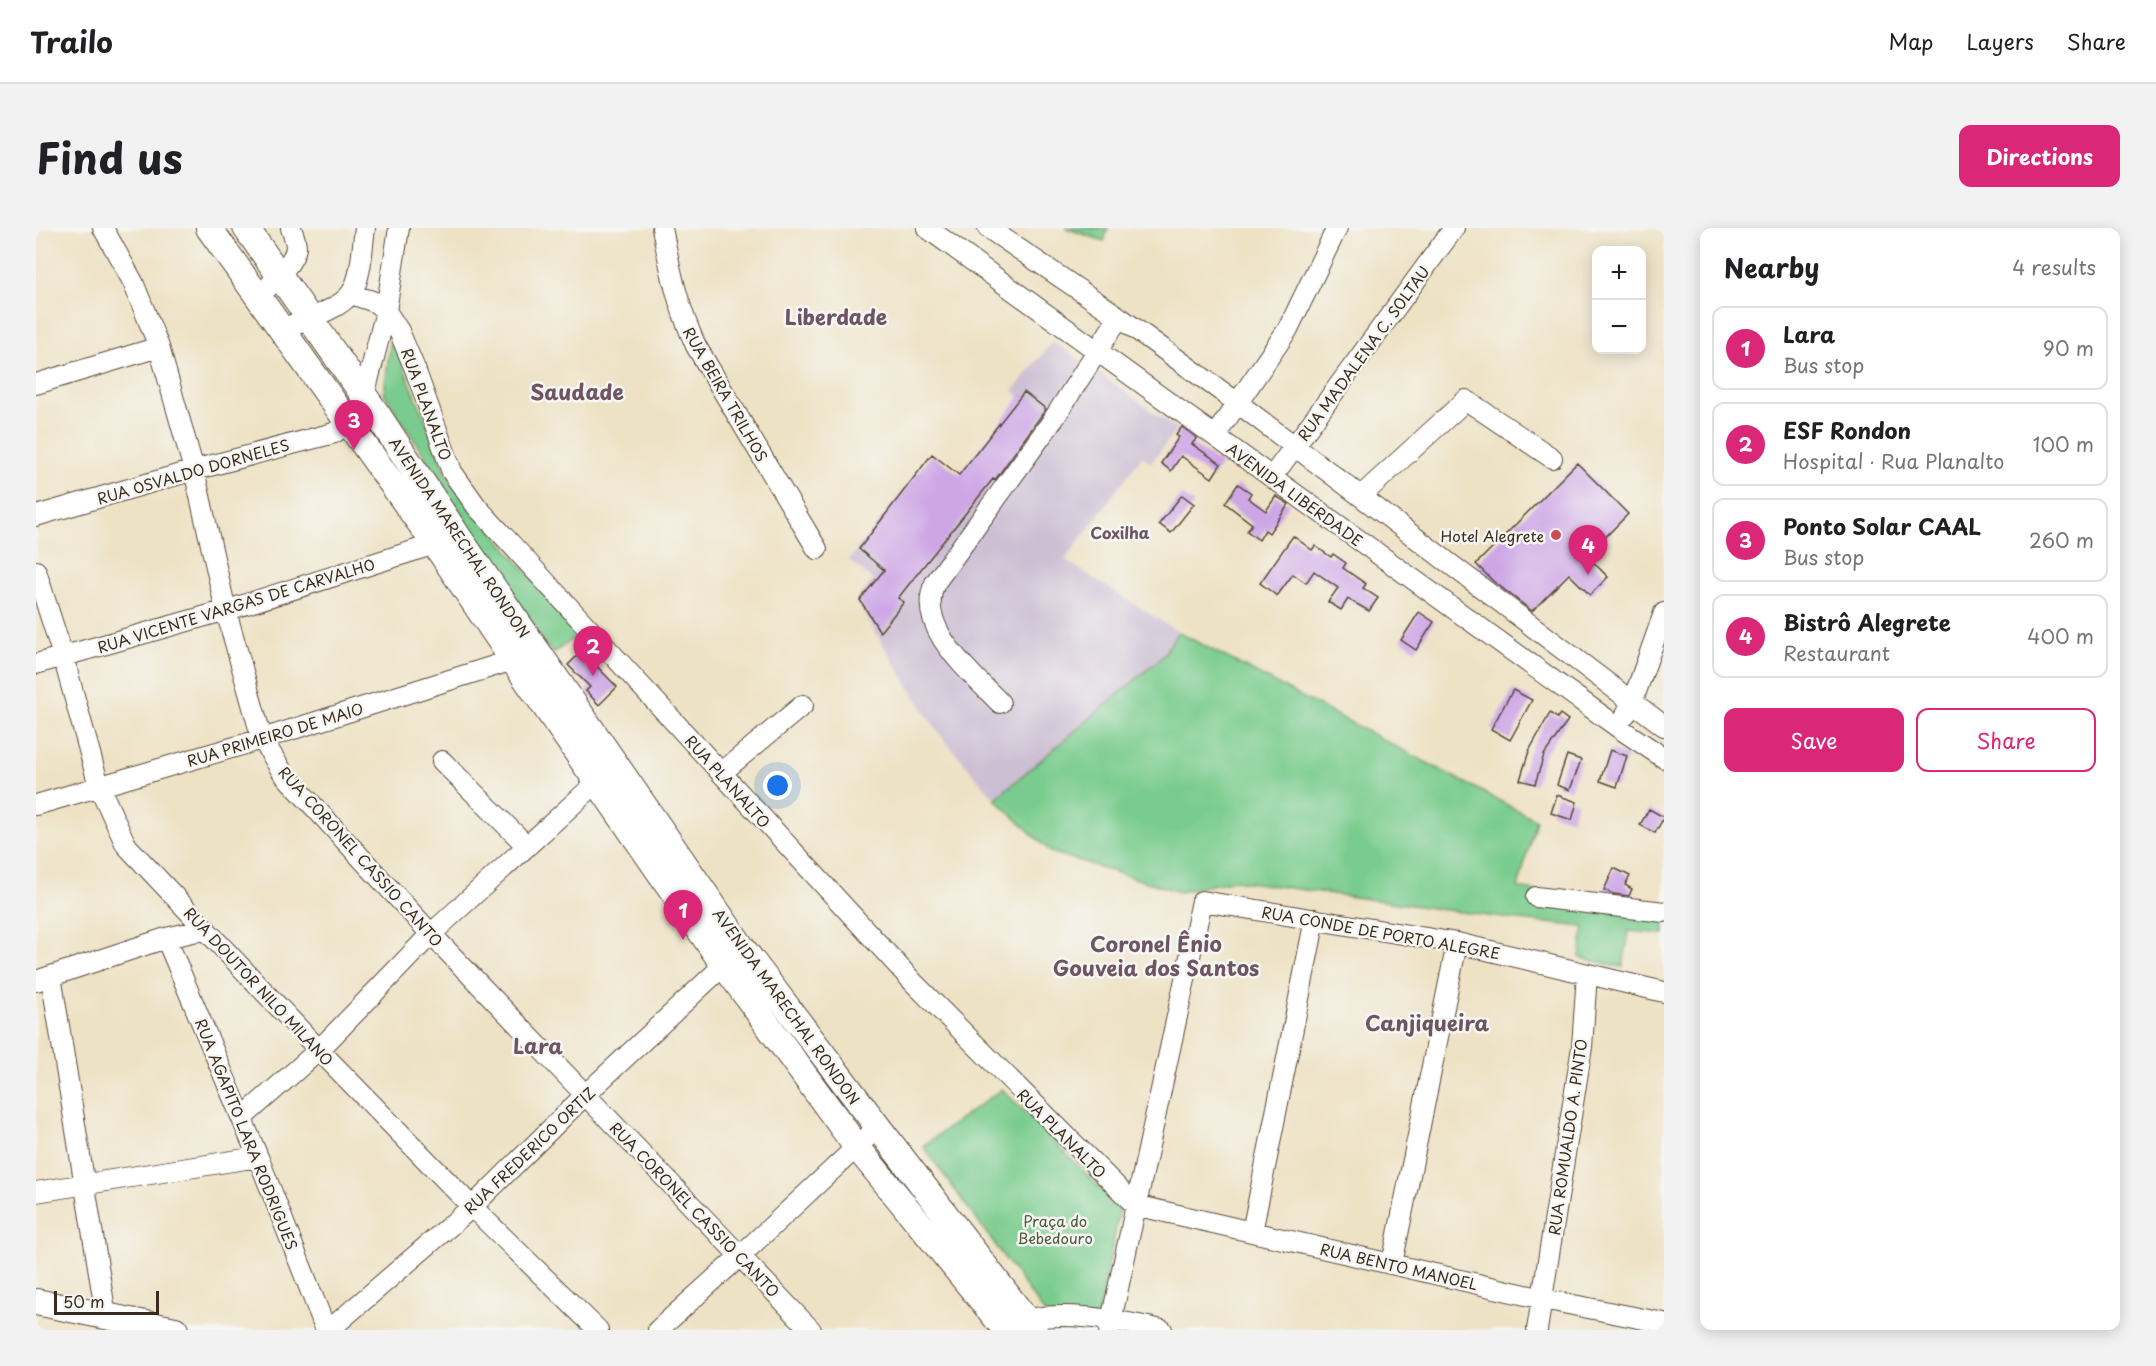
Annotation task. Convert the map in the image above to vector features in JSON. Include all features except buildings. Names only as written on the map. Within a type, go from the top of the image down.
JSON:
[{"type":"main road","name":"AVENIDA MARECHAL RONDON","points":[[209,228],[435,544],[513,660],[607,773],[878,1128],[1014,1328]]},
{"type":"main road","name":"AVENIDA MARECHAL RONDON","points":[[246,228],[536,648],[607,773],[724,965],[856,1146],[1014,1328]]},
{"type":"main road","points":[[36,1302],[175,1330]]},
{"type":"street","name":"RUA CORONEL CASSIO CANTO","points":[[103,228],[133,282],[159,347],[194,470],[226,611],[262,739],[283,773],[431,934],[812,1330]]},
{"type":"street","points":[[258,297],[279,276],[295,252],[296,245],[291,228]]},
{"type":"street","points":[[281,329],[332,308],[351,294],[357,281],[365,228]]},
{"type":"street","points":[[348,423],[357,412],[364,396],[387,311],[399,228]]},
{"type":"street","name":"RUA BEIRA TRILHOS","points":[[662,228],[674,288],[696,346],[817,549]]},
{"type":"street","name":"AVENIDA LIBERDADE","points":[[927,228],[1619,728],[1664,758]]},
{"type":"street","points":[[988,228],[1119,316],[1239,404],[1664,726]]},
{"type":"street","points":[[1215,436],[1288,329],[1337,228]]},
{"type":"street","name":"RUA MADALENA C. SOLTAU","points":[[1272,477],[1454,228]]},
{"type":"street","points":[[351,294],[375,302],[387,311]]},
{"type":"street","name":"RUA PLANALTO","points":[[387,311],[399,331],[415,369],[452,472],[477,507],[914,983],[1135,1205]]},
{"type":"street","points":[[1000,703],[945,645],[931,610],[930,594],[935,583],[1053,420],[1119,316]]},
{"type":"street","points":[[36,384],[159,347]]},
{"type":"street","points":[[1361,496],[1466,400],[1552,458]]},
{"type":"street","name":"RUA OSVALDO DORNELES","points":[[36,516],[194,470],[334,433],[348,423]]},
{"type":"street","name":"RUA VICENTE VARGAS DE CARVALHO","points":[[36,664],[226,611],[435,544]]},
{"type":"street","name":"RUA DOUTOR NILO MILANO","points":[[36,572],[63,656],[99,786],[126,845],[319,1050],[472,1207],[598,1330]]},
{"type":"street","points":[[1619,728],[1632,703],[1664,613]]},
{"type":"street","name":"AVENIDA MARECHAL RONDON","points":[[513,660],[536,648]]},
{"type":"street","name":"RUA PRIMEIRO DE MAIO","points":[[36,805],[262,739],[513,660]]},
{"type":"street","points":[[721,773],[803,705]]},
{"type":"street","points":[[442,761],[526,846]]},
{"type":"street","points":[[242,1118],[319,1050],[431,934],[607,773]]},
{"type":"street","points":[[1536,897],[1664,912]]},
{"type":"street","name":"RUA CONDE DE PORTO ALEGRE","points":[[1135,1205],[1202,901],[1457,943],[1664,992]]},
{"type":"street","points":[[1252,1232],[1316,919]]},
{"type":"street","points":[[106,1316],[85,1183],[44,978],[166,938],[207,929]]},
{"type":"street","name":"RUA AGAPITO LARA RODRIGUES","points":[[166,938],[328,1330]]},
{"type":"street","points":[[1392,1264],[1457,943]]},
{"type":"street","name":"RUA FREDERICO ORTIZ","points":[[328,1330],[472,1207],[585,1095],[724,965]]},
{"type":"street","name":"RUA ROMUALDO A. PINTO","points":[[1537,1330],[1582,1047],[1587,974]]},
{"type":"street","points":[[658,1330],[878,1128]]},
{"type":"street","points":[[36,1192],[258,1157]]},
{"type":"street","points":[[1110,1325],[1135,1205]]},
{"type":"street","name":"RUA BENTO MANOEL","points":[[1135,1205],[1543,1299],[1664,1323]]},
{"type":"street","points":[[1014,1328],[1044,1317],[1161,1330]]},
{"type":"shaded area","points":[[1053,341],[1177,429],[1151,463],[1142,456],[1065,560],[1178,632],[1162,657],[995,799],[937,731],[856,601],[873,580],[849,560],[932,454],[960,474],[1020,397],[1013,391]]},
{"type":"green space","points":[[1065,228],[1108,228],[1104,241]]},
{"type":"green space","points":[[391,336],[449,478],[578,635],[552,654],[384,393]]},
{"type":"green space","points":[[1178,632],[1536,820],[1518,888],[1572,897],[1664,906],[1664,934],[1629,931],[1623,967],[1580,958],[1584,927],[1510,919],[1234,880],[1179,892],[1051,852],[995,799],[1162,657]]},
{"type":"green space","name":"Praça do Bebedouro","points":[[1002,1089],[1120,1208],[1095,1330],[1057,1330],[923,1146]]},
{"type":"place","name":"Ponto Solar CAAL","points":[[354,450]]},
{"type":"place","name":"Hotel Alegrete","points":[[1556,535]]},
{"type":"place","name":"Bistrô Alegrete","points":[[1588,575]]},
{"type":"place","name":"ESF Rondon","points":[[593,676]]},
{"type":"place","name":"Lara","points":[[683,940]]},
{"type":"district","name":"Liberdade","points":[[836,316]]},
{"type":"district","name":"Saudade","points":[[577,391]]},
{"type":"district","name":"Coxilha","points":[[1120,532]]},
{"type":"district","name":"Coronel Ênio Gouveia dos Santos","points":[[1156,955]]},
{"type":"district","name":"Canjiqueira","points":[[1427,1022]]},
{"type":"district","name":"Lara","points":[[538,1045]]}]
